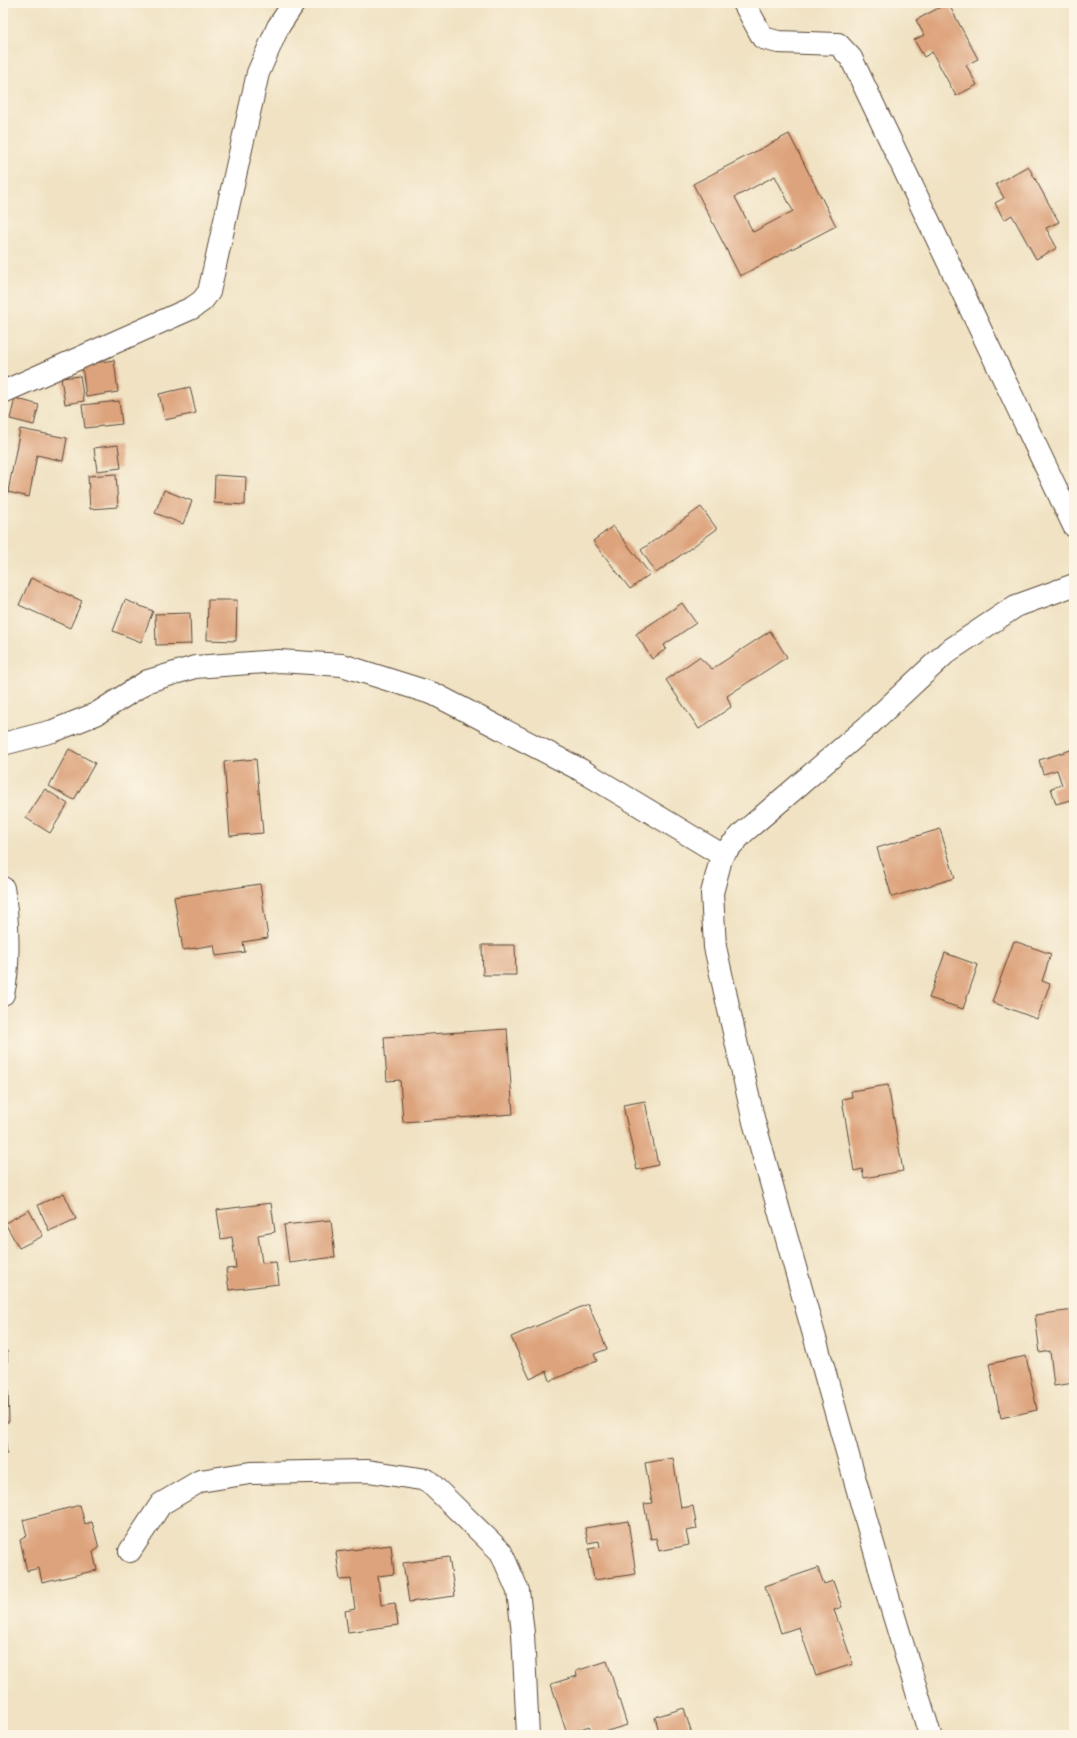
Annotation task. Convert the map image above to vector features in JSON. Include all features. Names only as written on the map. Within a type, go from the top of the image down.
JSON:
[{"type":"street","points":[[3,392],[192,308],[202,301],[209,292],[258,73],[278,27],[294,3]]},
{"type":"street","points":[[744,3],[763,38],[778,42],[838,44],[852,58],[1074,526]]},
{"type":"street","points":[[930,1735],[884,1583],[754,1122],[715,947],[712,893],[722,855],[744,832],[868,726],[946,652],[1016,606],[1074,585]]},
{"type":"street","points":[[3,744],[53,731],[96,714],[148,680],[195,667],[279,661],[342,665],[434,694],[581,770],[722,855]]},
{"type":"street","points":[[3,888],[6,906],[7,980],[3,994]]},
{"type":"street","points":[[130,1551],[161,1504],[200,1481],[250,1473],[368,1471],[427,1480],[501,1552],[518,1591],[523,1633],[528,1735]]},
{"type":"building","points":[[948,3],[978,59],[966,65],[977,85],[956,96],[932,52],[924,57],[914,40],[924,35],[916,20]]},
{"type":"building","points":[[789,134],[836,226],[740,276],[693,184]],"holes":[[[775,176],[793,211],[753,232],[735,197]]]},
{"type":"building","points":[[1028,166],[1059,222],[1046,228],[1057,248],[1036,259],[1012,215],[1004,220],[995,203],[1004,198],[996,184]]},
{"type":"building","points":[[114,360],[118,392],[86,397],[82,365]]},
{"type":"building","points":[[80,376],[84,401],[65,404],[61,378]]},
{"type":"building","points":[[190,387],[196,413],[165,420],[159,394]]},
{"type":"building","points":[[15,398],[39,405],[34,425],[10,419]]},
{"type":"building","points":[[119,401],[122,424],[85,428],[82,405]]},
{"type":"building","points":[[20,429],[67,438],[63,461],[37,455],[29,497],[8,492]]},
{"type":"building","points":[[118,445],[121,468],[97,471],[94,448]]},
{"type":"building","points":[[116,474],[118,507],[90,509],[88,476]]},
{"type":"building","points":[[215,475],[246,477],[245,505],[214,503]]},
{"type":"building","points":[[164,490],[192,501],[183,524],[155,513]]},
{"type":"building","points":[[701,507],[717,529],[656,573],[641,550]]},
{"type":"building","points":[[613,526],[650,574],[630,589],[593,541]]},
{"type":"building","points":[[31,578],[82,601],[70,628],[19,605]]},
{"type":"building","points":[[125,600],[153,611],[141,642],[113,631]]},
{"type":"building","points":[[208,600],[237,600],[236,641],[207,640]]},
{"type":"building","points":[[682,603],[696,623],[664,645],[666,649],[652,659],[636,634]]},
{"type":"building","points":[[190,613],[191,644],[156,645],[155,614]]},
{"type":"building","points":[[770,631],[787,657],[727,696],[731,707],[699,729],[666,680],[699,657],[712,669]]},
{"type":"building","points":[[69,749],[95,763],[74,800],[49,786]]},
{"type":"building","points":[[1074,749],[1074,799],[1056,804],[1051,788],[1062,785],[1057,770],[1043,774],[1039,760]]},
{"type":"building","points":[[256,759],[263,833],[230,836],[224,762]]},
{"type":"building","points":[[45,789],[68,804],[50,833],[26,818]]},
{"type":"building","points":[[940,829],[955,878],[892,897],[877,848]]},
{"type":"building","points":[[260,884],[268,938],[243,942],[245,952],[216,956],[214,945],[183,950],[174,897]]},
{"type":"building","points":[[1014,941],[1051,954],[1042,981],[1050,984],[1037,1019],[992,1002]]},
{"type":"building","points":[[482,945],[515,945],[516,975],[483,975]]},
{"type":"building","points":[[945,953],[978,965],[963,1009],[929,998]]},
{"type":"building","points":[[507,1029],[513,1114],[403,1122],[400,1080],[387,1081],[384,1037]]},
{"type":"building","points":[[888,1085],[903,1171],[864,1178],[862,1169],[854,1171],[842,1099],[852,1097],[851,1091]]},
{"type":"building","points":[[645,1101],[658,1165],[637,1170],[623,1105]]},
{"type":"building","points":[[64,1193],[76,1219],[49,1231],[38,1205]]},
{"type":"building","points":[[271,1203],[275,1232],[258,1235],[262,1263],[276,1262],[279,1284],[229,1290],[226,1269],[236,1268],[232,1237],[221,1239],[217,1210]]},
{"type":"building","points":[[29,1210],[43,1236],[19,1248],[5,1223]]},
{"type":"building","points":[[331,1220],[335,1257],[289,1263],[284,1225]]},
{"type":"building","points":[[588,1304],[607,1349],[594,1354],[597,1361],[550,1381],[547,1371],[530,1379],[511,1337]]},
{"type":"building","points":[[1074,1310],[1074,1383],[1054,1386],[1050,1351],[1040,1353],[1035,1315]]},
{"type":"building","points":[[3,1351],[7,1351],[9,1422],[3,1422]]},
{"type":"building","points":[[1026,1356],[1037,1410],[1001,1418],[989,1364]]},
{"type":"building","points":[[4,1426],[7,1454],[3,1454]]},
{"type":"building","points":[[673,1458],[681,1508],[693,1506],[697,1529],[686,1531],[689,1545],[659,1551],[656,1538],[651,1539],[644,1504],[652,1503],[645,1463]]},
{"type":"building","points":[[80,1505],[85,1524],[92,1522],[99,1548],[93,1552],[97,1570],[42,1583],[39,1568],[27,1571],[20,1540],[27,1536],[23,1520]]},
{"type":"building","points":[[628,1521],[636,1574],[594,1580],[589,1549],[600,1547],[599,1541],[588,1543],[585,1528]]},
{"type":"building","points":[[391,1545],[394,1574],[378,1576],[381,1605],[395,1603],[398,1625],[348,1632],[345,1611],[355,1609],[351,1579],[340,1580],[336,1552]]},
{"type":"building","points":[[449,1557],[455,1596],[409,1602],[403,1563]]},
{"type":"building","points":[[818,1568],[824,1584],[833,1581],[842,1607],[834,1610],[853,1664],[816,1676],[799,1627],[781,1633],[765,1586]]},
{"type":"building","points":[[607,1661],[627,1725],[594,1735],[589,1726],[567,1734],[551,1684],[577,1676],[576,1671]]},
{"type":"building","points":[[684,1708],[692,1735],[660,1735],[655,1717]]},
{"type":"building","points":[[747,1731],[748,1735],[734,1735]]}]
